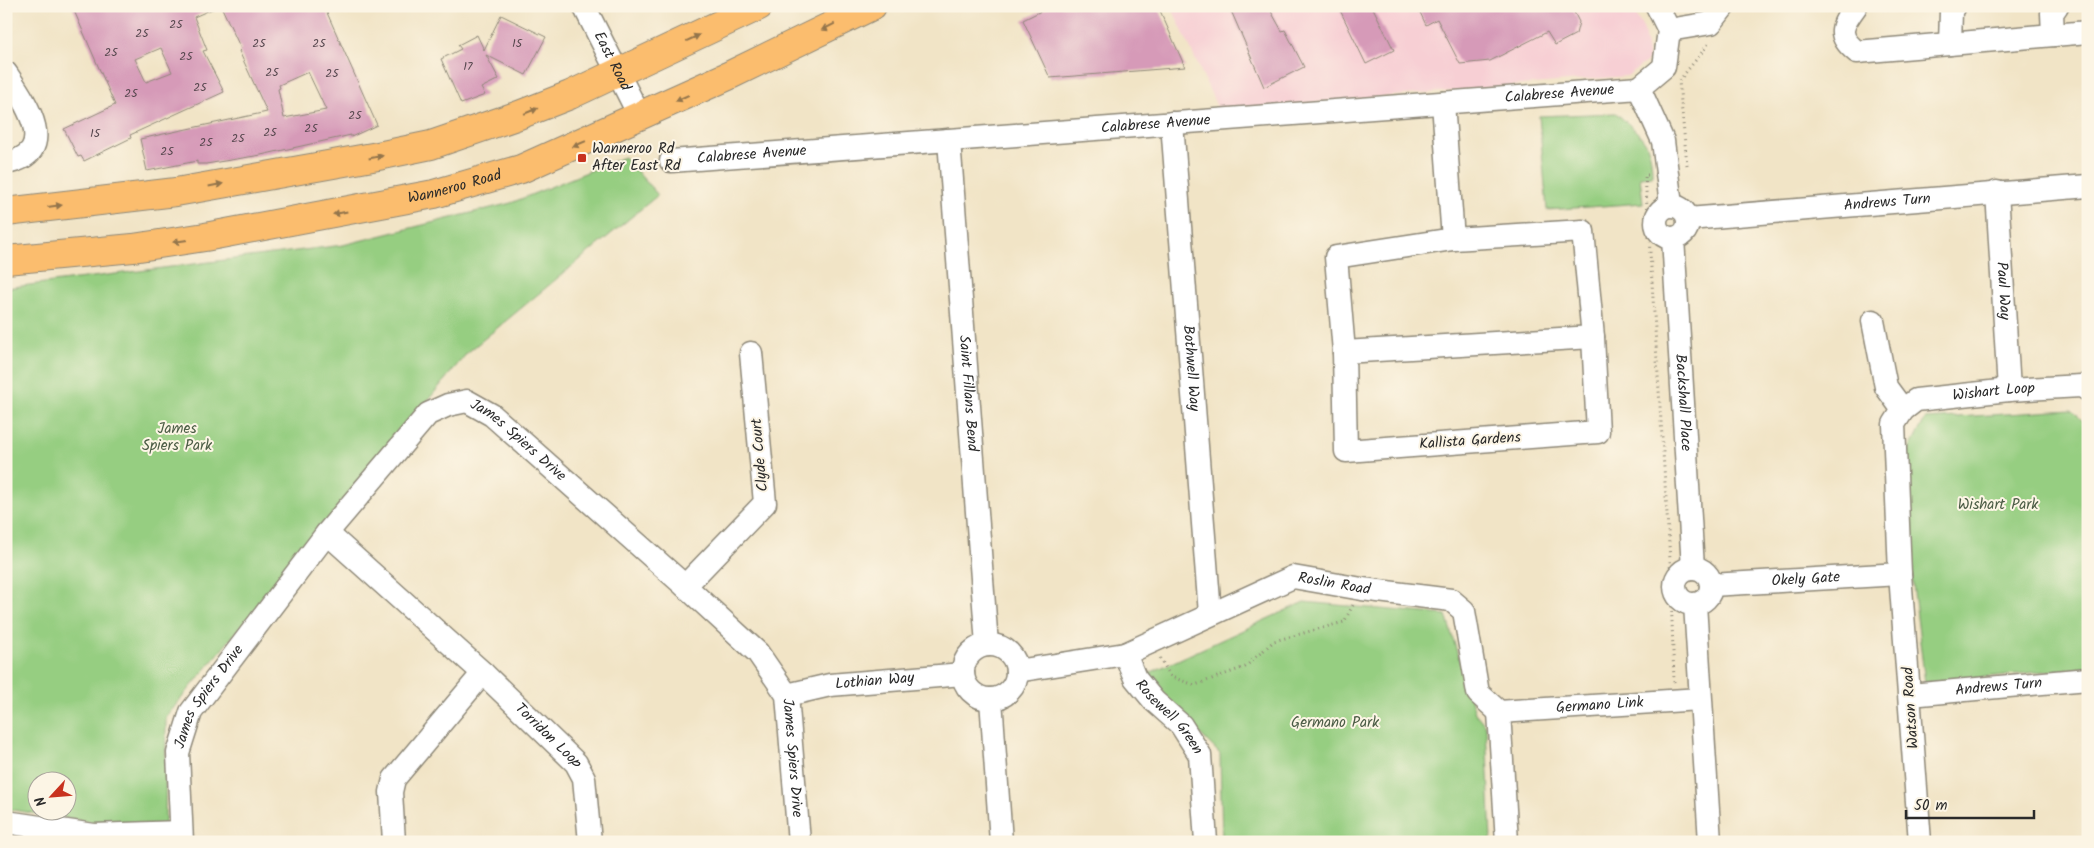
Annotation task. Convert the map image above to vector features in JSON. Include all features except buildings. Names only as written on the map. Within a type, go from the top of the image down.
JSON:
[{"type":"highway","points":[[6,212],[176,192],[431,145],[519,115],[617,73],[759,6]]},
{"type":"highway","name":"Wanneroo Road","points":[[8,261],[133,248],[205,237],[434,194],[521,169],[640,118],[872,6]]},
{"type":"street","name":"East Road","points":[[584,6],[640,118]]},
{"type":"street","points":[[1657,6],[1669,30],[1664,67],[1639,88],[1663,141],[1668,174],[1680,212]]},
{"type":"street","points":[[1669,30],[1711,23],[1724,6]]},
{"type":"street","points":[[1856,6],[1844,22],[1842,34],[1846,44],[1857,52],[2088,32]]},
{"type":"street","points":[[1950,44],[1951,11],[1954,6]]},
{"type":"street","points":[[2053,35],[2052,13],[2057,6]]},
{"type":"street","points":[[6,73],[24,101],[36,125],[36,138],[31,149],[20,161],[6,163]]},
{"type":"street","name":"Calabrese Avenue","points":[[671,161],[1639,88]]},
{"type":"street","points":[[1443,103],[1454,239]]},
{"type":"street","name":"Bothwell Way","points":[[1172,123],[1210,614]]},
{"type":"street","name":"Saint Fillans Bend","points":[[950,140],[987,645]]},
{"type":"street","name":"Andrews Turn","points":[[1680,212],[2088,186]]},
{"type":"street","name":"Paul Way","points":[[1997,192],[2009,390]]},
{"type":"street","name":"Backshall Place","points":[[1680,212],[1665,206],[1657,214],[1656,226],[1662,235],[1673,238],[1693,568]]},
{"type":"street","name":"Kallista Gardens","points":[[1583,231],[1593,337],[1598,432],[1346,451],[1344,352],[1336,257],[1454,239],[1583,231]]},
{"type":"street","points":[[1872,321],[1886,387],[1902,410],[1894,424],[1900,574]]},
{"type":"street","points":[[1344,352],[1593,337]]},
{"type":"street","name":"Clyde Court","points":[[685,586],[765,503],[751,353]]},
{"type":"street","name":"Wishart Loop","points":[[1902,410],[1916,400],[2009,390],[2081,386],[2088,390]]},
{"type":"street","name":"James Spiers Drive","points":[[6,822],[94,835],[181,837],[178,753],[191,712],[327,533],[428,414],[448,405],[467,401],[492,415],[758,653],[787,695],[799,842]]},
{"type":"street","name":"Torridon Loop","points":[[327,533],[483,673],[576,763],[584,778],[590,842]]},
{"type":"street","points":[[1693,568],[1707,575],[1711,585],[1707,598],[1695,604],[1683,601],[1676,590],[1678,578],[1687,570],[1693,568]]},
{"type":"street","name":"Okely Gate","points":[[1711,585],[1900,574]]},
{"type":"street","name":"Watson Road","points":[[1900,574],[1920,842]]},
{"type":"street","name":"Roslin Road","points":[[1017,671],[1125,654],[1293,577],[1362,589],[1451,600],[1464,611],[1478,693],[1499,712]]},
{"type":"street","points":[[1695,604],[1710,842]]},
{"type":"street","points":[[987,645],[997,646],[1012,656],[1017,671],[1012,689],[1005,695],[991,699],[973,694],[967,686],[963,674],[968,656],[975,650],[987,645]]},
{"type":"street","name":"Rosewell Green","points":[[1125,654],[1135,678],[1154,701],[1181,725],[1200,755],[1206,842]]},
{"type":"street","points":[[394,842],[391,792],[394,779],[483,673]]},
{"type":"street","name":"Lothian Way","points":[[787,695],[830,685],[963,674]]},
{"type":"street","name":"Andrews Turn","points":[[1910,695],[2088,679]]},
{"type":"street","name":"Germano Link","points":[[1499,712],[1700,698]]},
{"type":"street","points":[[991,699],[1001,842]]},
{"type":"street","points":[[1499,712],[1507,842]]},
{"type":"path","points":[[1668,174],[1645,175],[1651,290],[1669,541],[1676,700]]},
{"type":"path","points":[[1151,642],[1172,677],[1195,686],[1245,667],[1274,640],[1344,622],[1362,589]]},
{"type":"shaded area","points":[[1171,6],[1631,6],[1644,30],[1649,60],[1627,76],[1219,111]]},
{"type":"green space","points":[[1616,113],[1643,140],[1650,154],[1652,176],[1640,177],[1643,203],[1547,210],[1539,116]]},
{"type":"green space","name":"James Spiers Park","points":[[624,157],[658,195],[467,353],[166,717],[165,833],[78,820],[78,770],[28,770],[28,812],[6,809],[6,288],[343,245],[511,203]]},
{"type":"green space","name":"Wishart Park","points":[[2072,410],[2088,426],[2088,667],[1925,683],[1912,576],[1907,454],[1925,419]]},
{"type":"green space","name":"Germano Park","points":[[1304,602],[1446,615],[1475,713],[1486,726],[1491,842],[1222,842],[1220,754],[1143,676]]},
{"type":"place","name":"Wanneroo Rd After East Rd","points":[[582,158]]}]
